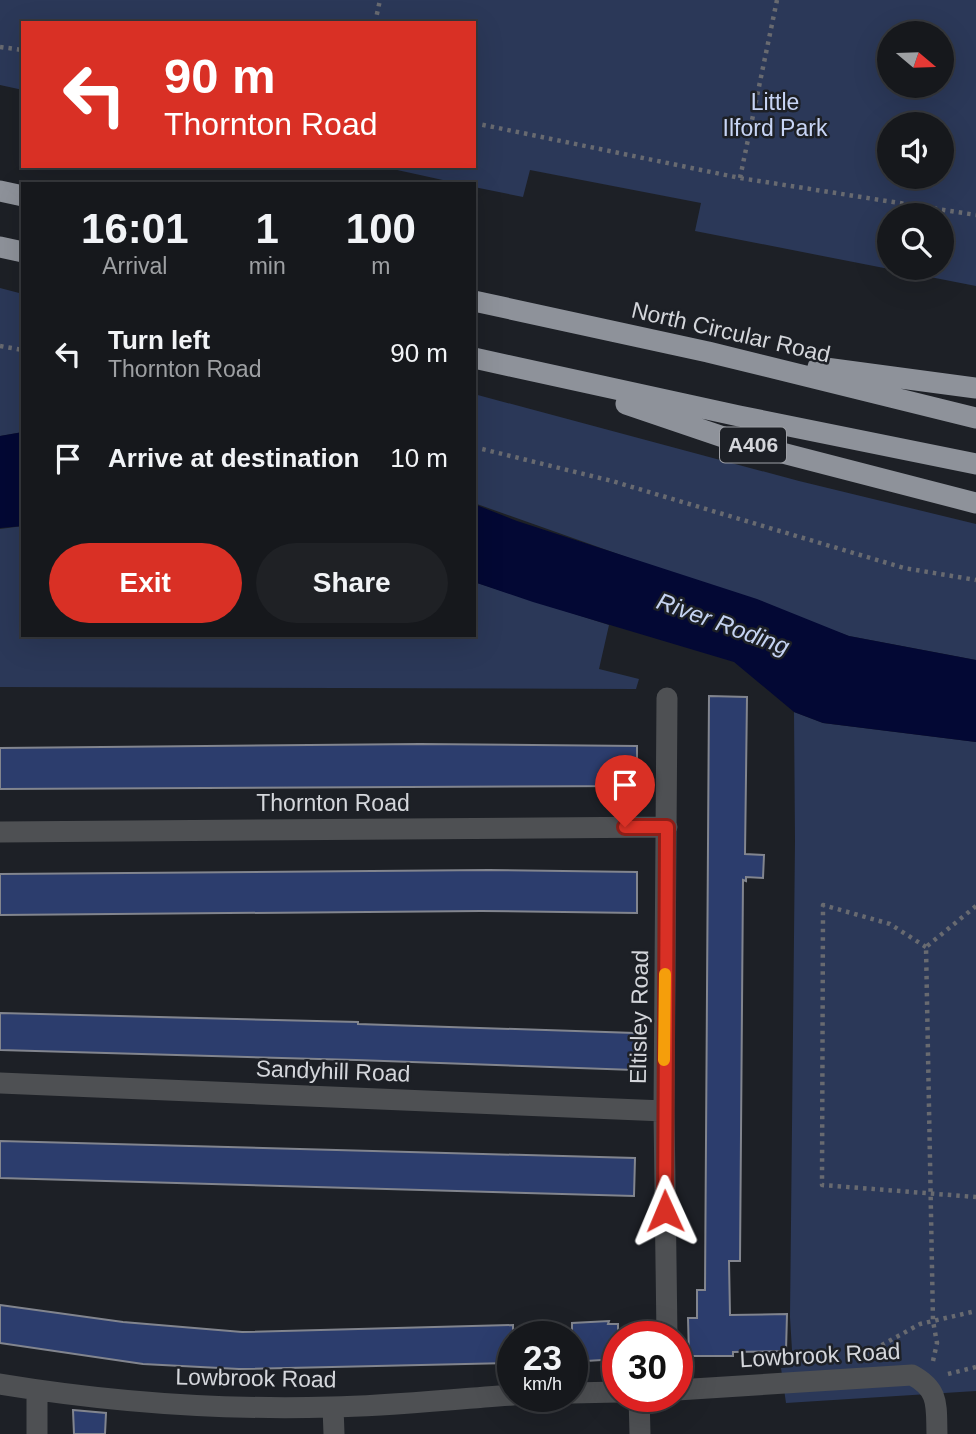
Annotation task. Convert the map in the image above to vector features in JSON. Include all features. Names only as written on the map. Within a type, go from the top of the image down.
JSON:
[{"type":"highway","points":[[0,191],[21,196]]},
{"type":"highway","points":[[0,247],[21,252]]},
{"type":"highway","name":"North Circular Road","points":[[476,301],[708,352],[976,418]]},
{"type":"highway","points":[[708,352],[976,388]]},
{"type":"highway","name":"A406","points":[[476,358],[976,464]]},
{"type":"highway","name":"A406","points":[[535,373],[732,440],[976,503]]},
{"type":"street","name":"Eltisley Road","points":[[667,698],[664,1111],[667,1321]]},
{"type":"street","name":"Thornton Road","points":[[0,832],[667,827]]},
{"type":"street","name":"Sandyhill Road","points":[[0,1083],[664,1111]]},
{"type":"street","name":"Lowbrook Road","points":[[693,1389],[912,1375],[934,1378]]},
{"type":"street","points":[[934,1378],[931,1386],[936,1401],[937,1434]]},
{"type":"street","name":"Lowbrook Road","points":[[0,1384],[37,1391],[151,1403],[256,1408],[333,1407],[497,1396]]},
{"type":"street","points":[[37,1391],[37,1434]]},
{"type":"street","points":[[333,1407],[334,1434]]},
{"type":"street","points":[[639,1412],[640,1434]]},
{"type":"path","points":[[375,21],[380,0]]},
{"type":"path","points":[[740,178],[777,0]]},
{"type":"path","points":[[0,47],[21,50]]},
{"type":"path","points":[[476,123],[740,178],[976,215]]},
{"type":"path","points":[[0,346],[21,350]]},
{"type":"path","points":[[476,447],[612,481],[900,567],[976,580]]},
{"type":"path","points":[[926,947],[890,924],[823,905],[822,1185],[976,1197]]},
{"type":"path","points":[[926,947],[976,906]]},
{"type":"path","points":[[926,947],[933,1321],[937,1343],[932,1364],[934,1378],[976,1367]]},
{"type":"path","points":[[874,1377],[874,1359],[880,1346],[919,1324],[976,1311]]},
{"type":"green space","name":"Little Ilford Park","points":[[0,0],[976,0],[976,286],[945,280],[954,280],[954,203],[877,203],[877,267],[695,231],[701,203],[530,170],[523,197],[476,187],[476,182],[452,182],[388,168],[476,168],[476,21],[21,21],[21,90],[0,85]]},
{"type":"green space","points":[[0,288],[21,293],[21,432],[0,436]]},
{"type":"green space","points":[[476,395],[799,481],[976,524],[976,660],[849,636],[476,504]]},
{"type":"green space","points":[[21,526],[21,637],[476,637],[476,583],[609,625],[599,669],[639,679],[636,689],[0,687],[0,529]]},
{"type":"green space","points":[[794,712],[823,723],[976,742],[976,1391],[786,1403],[781,1368],[793,1367],[790,1317]]},
{"type":"water","points":[[21,432],[21,526],[0,528],[0,436]]},
{"type":"water","name":"River Roding","points":[[476,505],[517,521],[757,599],[849,636],[976,660],[976,742],[823,723],[794,712],[734,662],[476,583]]},
{"type":"building","points":[[709,696],[747,697],[745,854],[764,855],[763,878],[746,877],[746,881],[743,880],[740,1261],[729,1261],[730,1315],[787,1314],[786,1351],[733,1352],[733,1356],[693,1356],[693,1321],[688,1321],[688,1318],[697,1318],[697,1290],[705,1290]]},
{"type":"building","points":[[420,744],[637,746],[637,786],[0,789],[0,748]]},
{"type":"building","points":[[489,870],[637,872],[637,913],[481,911],[0,915],[0,874]]},
{"type":"building","points":[[0,1013],[358,1022],[635,1033],[634,1070],[0,1050]]},
{"type":"building","points":[[0,1141],[635,1158],[634,1196],[0,1178]]},
{"type":"building","points":[[0,1305],[123,1322],[242,1332],[497,1325],[497,1363],[239,1369],[143,1364],[0,1343]]},
{"type":"building","points":[[602,1321],[602,1360],[588,1361],[588,1322]]},
{"type":"building","points":[[73,1410],[106,1413],[105,1434],[74,1434]]},
{"type":"slow traffic","points":[[664,1060],[665,974]]},
{"type":"route","points":[[625,827],[667,827],[665,1211]]}]
